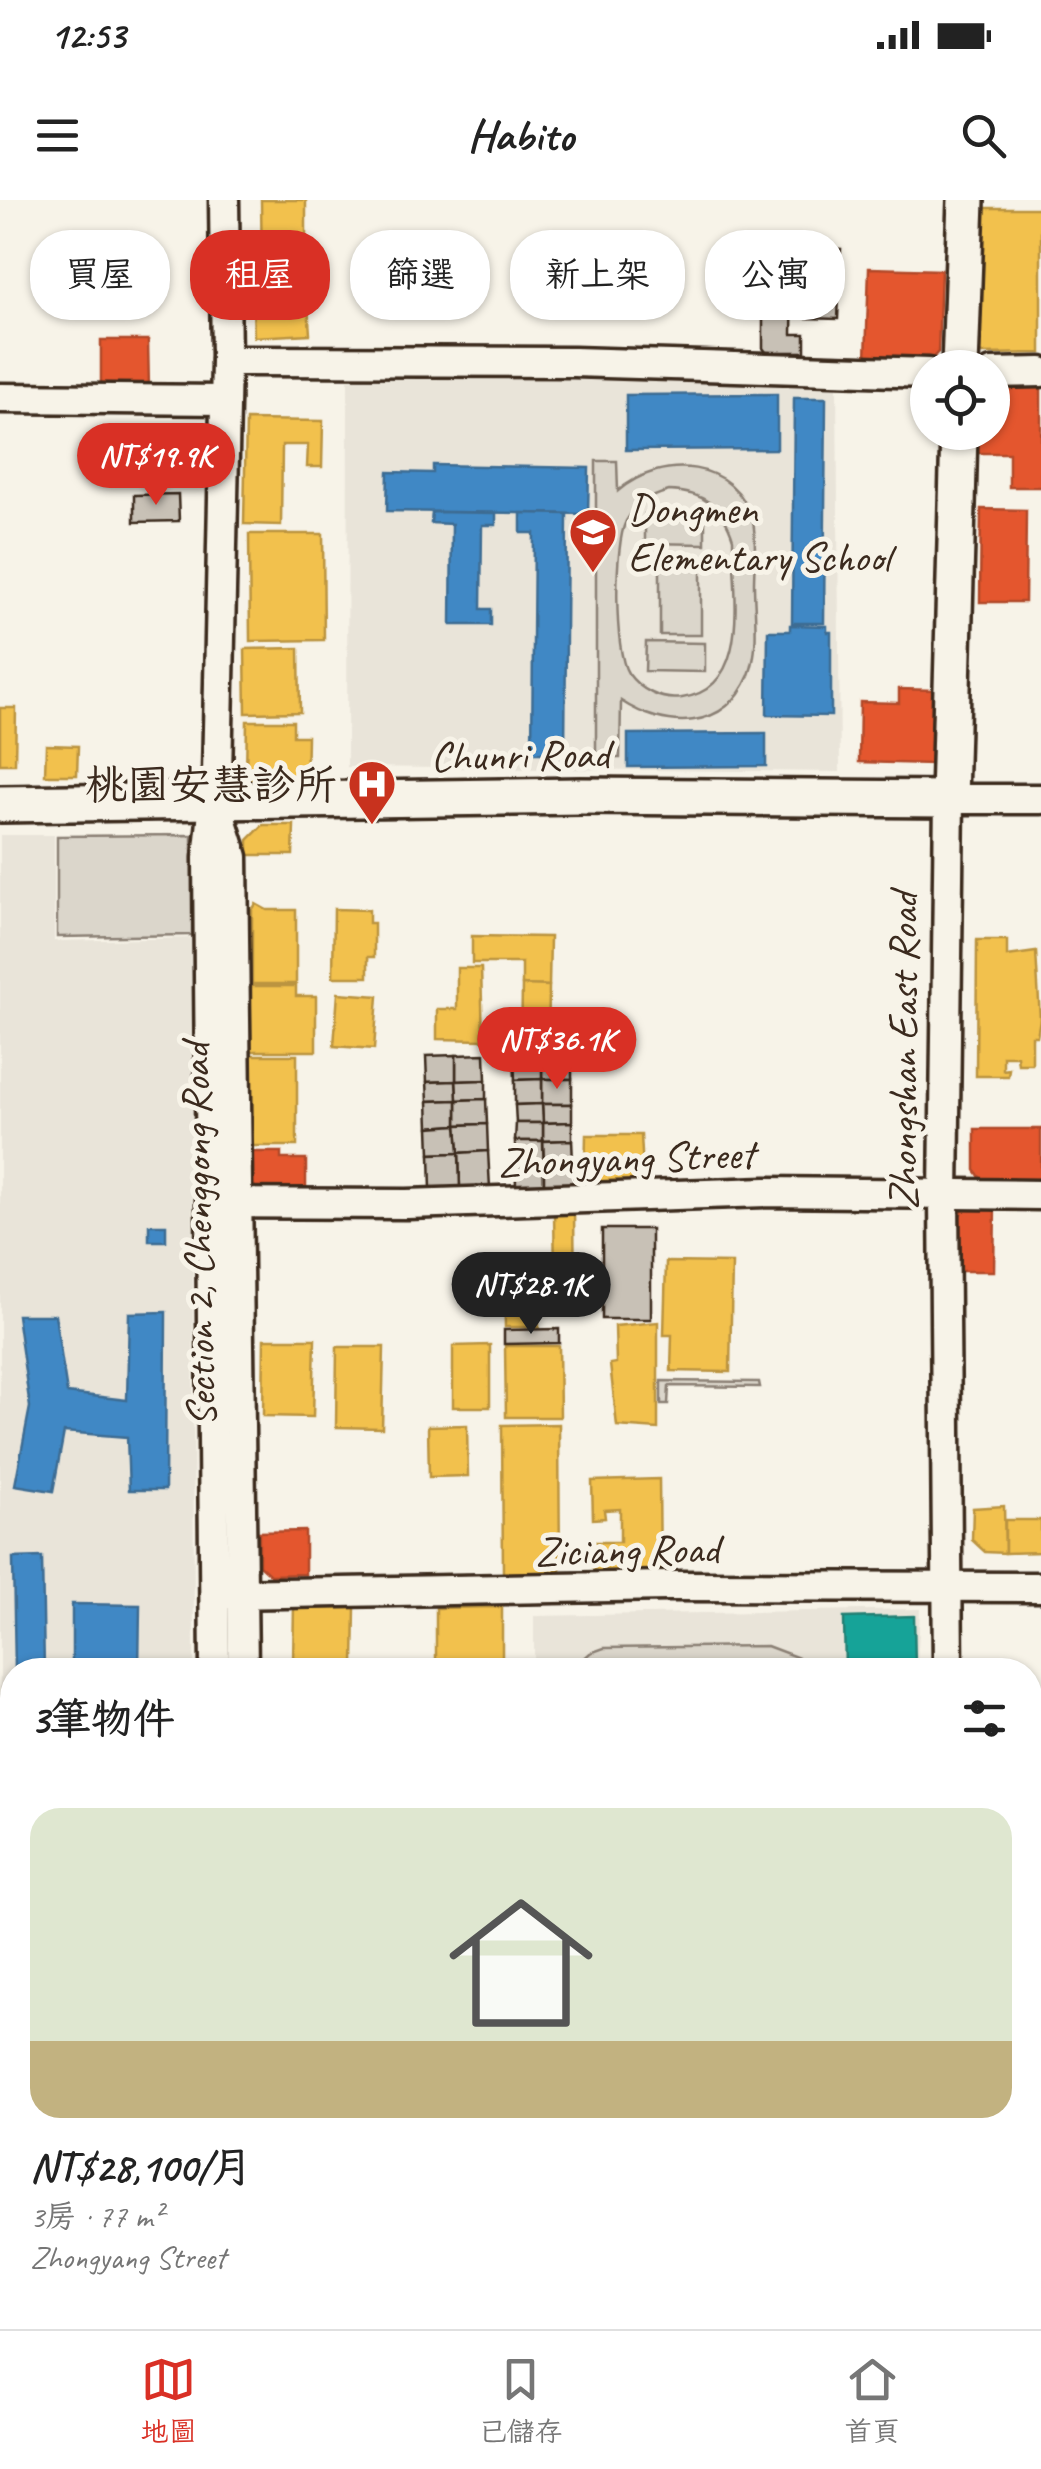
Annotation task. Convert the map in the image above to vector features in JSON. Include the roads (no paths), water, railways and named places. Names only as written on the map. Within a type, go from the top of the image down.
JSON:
[{"type":"main road","points":[[961,350],[966,200]]},
{"type":"main road","name":"Zhongshan East Road","points":[[948,799],[958,450]]},
{"type":"main road","name":"Chunri Road","points":[[0,804],[581,796],[948,799]]},
{"type":"street","name":"Section 2, Chenggong Road","points":[[215,1658],[233,856],[216,802],[226,361],[224,200]]},
{"type":"street","points":[[226,361],[574,362],[910,372]]},
{"type":"street","points":[[1010,373],[1041,372]]},
{"type":"street","points":[[0,398],[225,400]]},
{"type":"street","name":"Chunri Road","points":[[948,799],[1041,799]]},
{"type":"street","name":"Zhongshan East Road","points":[[948,799],[944,1196],[948,1658]]},
{"type":"street","name":"Zhongyang Street","points":[[224,1203],[407,1204],[766,1192],[1041,1195]]},
{"type":"street","name":"Section 2, Chenggong Road","points":[[224,1203],[244,1658]]},
{"type":"street","name":"Ziciang Road","points":[[214,1594],[668,1586],[1041,1587]]},
{"type":"place","name":"Dongmen Elementary School","points":[[593,574]]},
{"type":"place","name":"桃園安慧診所","points":[[372,826]]}]
